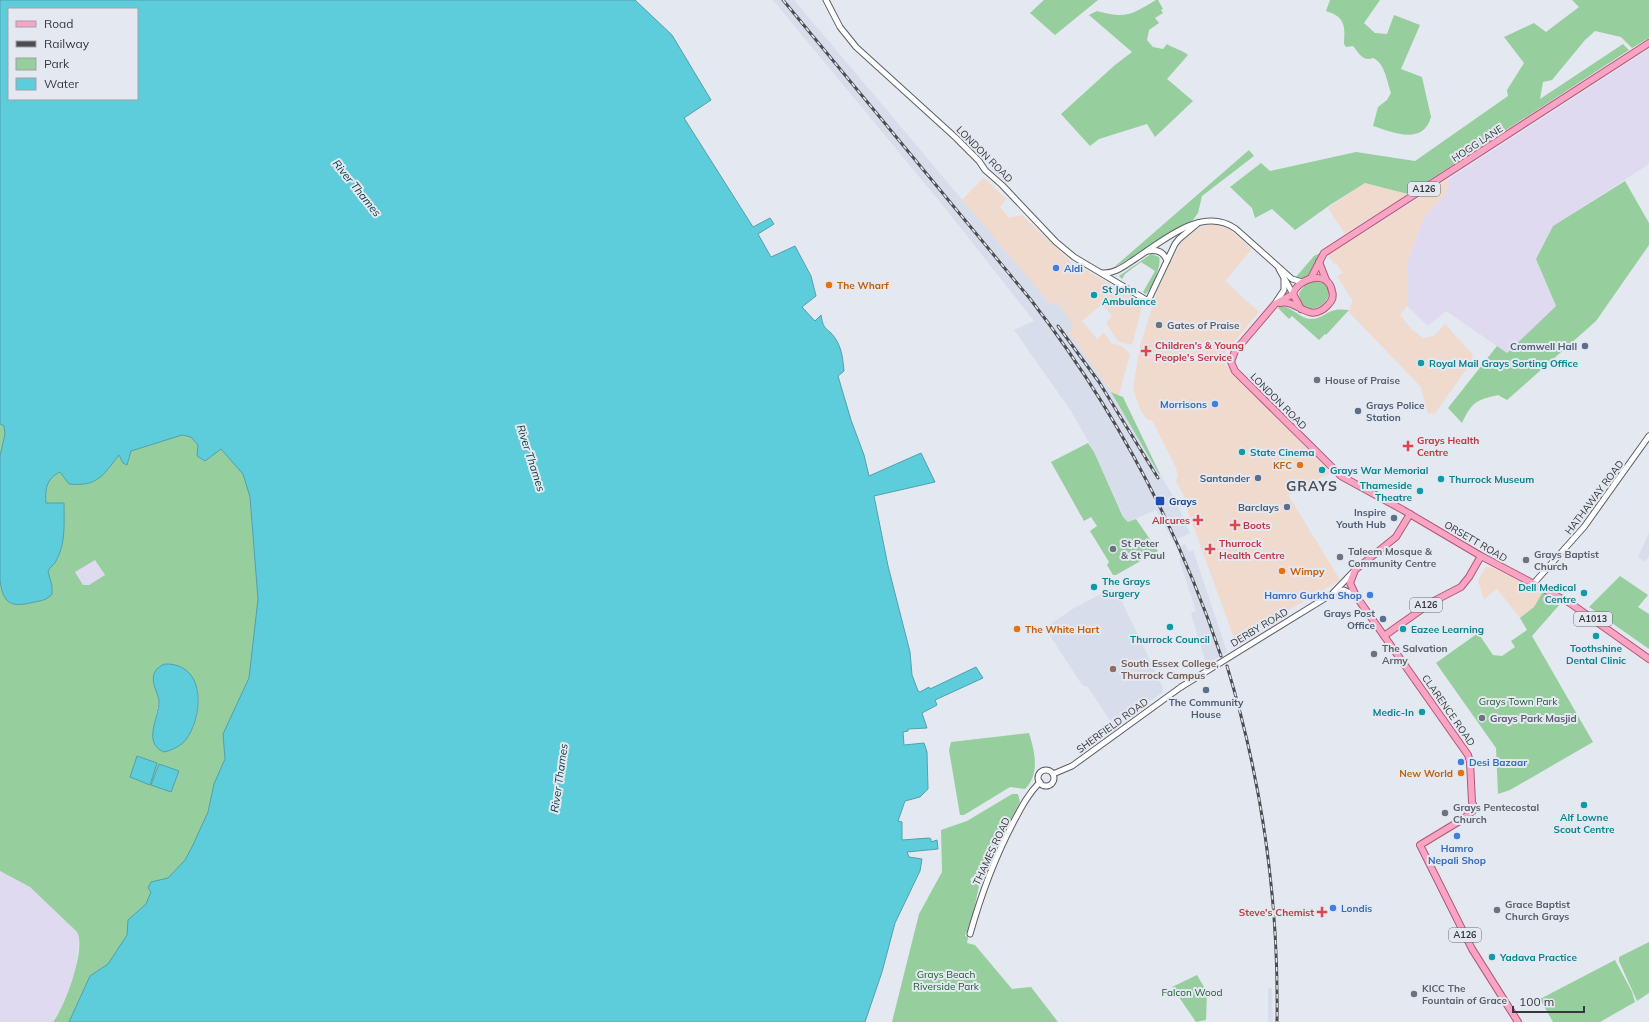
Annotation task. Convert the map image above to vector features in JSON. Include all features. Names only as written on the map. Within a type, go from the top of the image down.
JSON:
[{"type":"main road","name":"HOGG LANE","points":[[1311,278],[1324,253],[1649,43]]},
{"type":"main road","points":[[1275,304],[1285,302],[1302,310],[1314,312],[1329,304],[1333,297],[1332,290],[1326,280],[1319,262]]},
{"type":"main road","points":[[1275,304],[1293,294],[1296,287],[1302,282],[1311,278],[1326,280]]},
{"type":"main road","points":[[1293,294],[1302,310]]},
{"type":"main road","name":"LONDON ROAD","points":[[1275,304],[1235,351],[1231,362],[1235,372],[1315,451]]},
{"type":"main road","name":"ORSETT ROAD","points":[[1315,451],[1341,476],[1410,514],[1481,556],[1575,606],[1649,659]]},
{"type":"main road","points":[[1355,570],[1396,537],[1410,514]]},
{"type":"main road","name":"A126","points":[[1384,636],[1432,602],[1461,586],[1481,556]]},
{"type":"main road","name":"CLARENCE ROAD","points":[[1355,570],[1350,583],[1356,596],[1468,755],[1470,762],[1472,802],[1475,809],[1463,819],[1420,845],[1472,949],[1518,1022]]},
{"type":"street","name":"LONDON ROAD","points":[[826,0],[840,26],[856,47],[955,137],[979,161],[985,170],[1002,185],[1056,242],[1074,257],[1148,301],[1167,262]]},
{"type":"street","points":[[1101,273],[1110,273],[1119,270],[1167,237],[1198,223],[1215,220],[1228,223],[1295,281],[1302,282]]},
{"type":"street","points":[[1167,262],[1179,239],[1198,223]]},
{"type":"street","points":[[1146,252],[1156,250],[1160,251],[1164,255],[1167,262]]},
{"type":"street","points":[[1274,262],[1293,294]]},
{"type":"street","points":[[1119,270],[1115,277],[1120,284]]},
{"type":"street","points":[[1275,304],[1284,290],[1284,278]]},
{"type":"street","name":"HATHAWAY ROAD","points":[[1534,583],[1584,528],[1649,436]]},
{"type":"street","points":[[1333,593],[1355,570]]},
{"type":"street","points":[[1333,593],[1344,590],[1356,596]]},
{"type":"street","name":"DERBY ROAD","points":[[1181,687],[1333,593]]},
{"type":"street","name":"SHERFIELD ROAD","points":[[1053,774],[1072,766],[1181,687]]},
{"type":"street","points":[[1047,770],[1053,774],[1054,779],[1049,784],[1045,785],[1040,782],[1038,776],[1043,771],[1047,770]]},
{"type":"street","name":"THAMES ROAD","points":[[970,934],[981,894],[998,853],[1027,796],[1040,782]]},
{"type":"shaded area","points":[[773,0],[794,0],[1051,305],[1057,302],[1074,326],[1068,331],[1111,392],[1173,496],[1190,533],[1173,541],[1156,510],[1128,522],[1125,520],[1094,452],[1071,411],[1014,330],[1034,321],[945,208]]},
{"type":"shaded area","points":[[1649,49],[1649,164],[1553,226],[1536,259],[1556,306],[1507,353],[1446,311],[1428,326],[1407,306],[1407,263],[1424,218],[1444,196],[1449,185],[1447,180]]},
{"type":"shaded area","points":[[984,178],[1006,199],[1000,207],[1009,218],[1022,215],[1071,262],[1139,300],[1142,307],[1132,345],[1118,341],[1106,323],[1112,317],[1107,309],[1101,305],[1082,321],[1097,339],[1104,333],[1112,344],[1120,345],[1130,354],[1119,395],[1111,392],[1068,331],[1074,326],[1057,302],[1051,305],[962,200]]},
{"type":"shaded area","points":[[1447,180],[1449,185],[1444,196],[1424,218],[1407,263],[1407,306],[1400,315],[1412,330],[1423,338],[1434,336],[1445,324],[1473,355],[1470,364],[1433,416],[1433,413],[1428,414],[1421,387],[1348,311],[1353,301],[1337,276],[1343,273],[1328,255]]},
{"type":"shaded area","points":[[1365,183],[1408,194],[1345,234],[1328,208]]},
{"type":"shaded area","points":[[1218,225],[1229,229],[1252,249],[1225,281],[1259,312],[1220,359],[1312,454],[1332,472],[1288,495],[1340,580],[1235,641],[1185,503],[1186,500],[1176,481],[1178,475],[1176,468],[1152,420],[1146,419],[1140,409],[1133,388],[1140,346],[1158,289],[1167,269],[1183,239],[1201,227]]},
{"type":"shaded area","points":[[1649,533],[1649,556],[1645,562],[1638,557]]},
{"type":"shaded area","points":[[1185,544],[1189,552],[1193,550],[1227,652],[1206,664],[1191,613],[1196,611],[1179,559],[1181,558],[1177,548]]},
{"type":"shaded area","points":[[95,559],[105,575],[89,585],[83,585],[75,572]]},
{"type":"shaded area","points":[[1486,567],[1494,568],[1542,593],[1534,607],[1520,618],[1497,589],[1484,599],[1478,581]]},
{"type":"shaded area","name":"South Essex College, Thurrock Campus","points":[[1110,589],[1117,591],[1163,688],[1162,693],[1139,708],[1136,713],[1113,725],[1088,687],[1082,685],[1045,628],[1074,608]]},
{"type":"shaded area","points":[[0,871],[30,887],[75,930],[79,938],[76,967],[66,998],[53,1022],[0,1022]]},
{"type":"shaded area","points":[[1268,988],[1272,988],[1273,1022],[1268,1022]]},
{"type":"green space","points":[[1044,0],[1098,0],[1055,35],[1030,13]]},
{"type":"green space","points":[[1158,0],[1163,9],[1161,10],[1163,13],[1155,18],[1159,23],[1149,30],[1147,40],[1153,47],[1163,49],[1167,44],[1183,51],[1188,55],[1167,79],[1193,101],[1155,137],[1147,124],[1099,139],[1090,146],[1061,114],[1115,65],[1132,52],[1089,15],[1097,11],[1115,15],[1128,14]]},
{"type":"green space","points":[[1330,0],[1380,0],[1364,23],[1375,33],[1387,34],[1394,15],[1420,25],[1401,69],[1422,77],[1431,117],[1427,126],[1421,131],[1406,135],[1373,126],[1378,107],[1387,100],[1391,93],[1385,73],[1377,60],[1373,58],[1364,58],[1353,46],[1346,47],[1344,44],[1343,23],[1333,13],[1326,11]]},
{"type":"green space","points":[[1572,0],[1649,0],[1649,38],[1632,48],[1621,37],[1595,31],[1585,40],[1552,80],[1543,82],[1540,99],[1623,44],[1629,50],[1408,194],[1365,183],[1330,205],[1295,230],[1272,209],[1255,218],[1252,208],[1230,187],[1261,163],[1270,171],[1356,152],[1415,161],[1508,96],[1507,90],[1524,63],[1504,37],[1534,23],[1546,32],[1579,7]]},
{"type":"green space","points":[[1249,150],[1254,156],[1202,196],[1198,213],[1193,220],[1112,269]]},
{"type":"green space","points":[[1625,181],[1649,223],[1649,245],[1596,321],[1507,400],[1498,395],[1476,403],[1469,410],[1462,423],[1448,408],[1497,346],[1507,353],[1556,306],[1536,259],[1553,226]]},
{"type":"green space","points":[[1322,252],[1311,275],[1301,280],[1295,278],[1314,256]]},
{"type":"green space","points":[[1151,254],[1159,257],[1160,260],[1158,271],[1151,288],[1145,294],[1143,292],[1155,271],[1141,262],[1125,274],[1122,279],[1119,276]]},
{"type":"green space","points":[[1315,281],[1322,282],[1327,286],[1329,290],[1328,296],[1326,301],[1321,305],[1306,309],[1300,303],[1299,293],[1305,285]]},
{"type":"green space","points":[[1280,306],[1289,308],[1308,319],[1317,318],[1336,310],[1349,310],[1326,335],[1325,334],[1319,340],[1292,316],[1289,319],[1278,308]]},
{"type":"green space","points":[[0,381],[206,383],[296,580],[133,1022],[53,1022],[63,1005],[72,982],[78,958],[79,936],[75,930],[30,887],[0,871]],"holes":[[[95,560],[105,575],[89,585],[83,585],[75,572]],[[159,666],[197,688],[198,706],[194,724],[184,740],[178,746],[170,750],[154,726],[159,700],[154,675]]]},
{"type":"green space","points":[[1111,392],[1123,397],[1160,474],[1159,474]]},
{"type":"green space","points":[[1088,443],[1094,452],[1123,517],[1128,522],[1136,519],[1158,551],[1116,575],[1113,575],[1107,565],[1109,562],[1090,531],[1097,526],[1091,517],[1084,521],[1051,462]]},
{"type":"green space","points":[[1620,576],[1648,595],[1638,607],[1649,614],[1649,649],[1589,607]]},
{"type":"green space","name":"Grays Town Park","points":[[1542,593],[1561,603],[1532,636],[1593,742],[1510,790],[1498,794],[1496,748],[1436,663],[1478,633],[1493,655],[1502,656],[1515,647],[1511,641],[1527,630],[1520,618],[1534,607]]},
{"type":"green space","points":[[1029,733],[1035,762],[1033,777],[1025,789],[1010,787],[964,815],[960,815],[949,750],[951,742]]},
{"type":"green space","name":"Grays Beach Riverside Park","points":[[1012,794],[1018,794],[1020,802],[981,881],[972,877],[970,880],[979,886],[969,933],[966,932],[965,936],[968,937],[967,943],[975,945],[1012,989],[1031,987],[1058,1022],[892,1022],[919,914],[942,872],[941,830],[967,821]]},
{"type":"green space","points":[[1649,942],[1649,993],[1637,1001],[1619,961],[1619,957]]},
{"type":"green space","points":[[1615,960],[1632,992],[1635,1002],[1600,1022],[1553,1022],[1540,999]]},
{"type":"green space","name":"Falcon Wood","points":[[1197,975],[1207,992],[1206,1020],[1196,1022],[1172,987]]},
{"type":"water","name":"River Thames","points":[[0,0],[635,0],[672,35],[711,100],[684,118],[753,227],[770,218],[774,224],[758,234],[771,257],[795,246],[811,276],[816,296],[802,307],[815,321],[821,315],[825,327],[832,334],[841,350],[844,371],[838,376],[851,420],[864,455],[869,476],[921,453],[935,482],[874,496],[888,566],[910,652],[912,675],[918,691],[920,692],[929,687],[930,689],[976,667],[983,678],[935,700],[937,705],[922,713],[927,728],[908,729],[908,731],[903,732],[904,745],[924,743],[927,752],[928,789],[920,797],[905,801],[898,821],[902,822],[902,840],[929,838],[931,839],[931,842],[937,840],[938,849],[907,852],[909,857],[922,859],[920,871],[895,923],[882,972],[865,1022],[69,1022],[90,976],[108,964],[127,935],[128,920],[146,904],[151,892],[148,888],[151,882],[168,878],[185,860],[208,812],[214,784],[225,759],[223,734],[249,678],[258,599],[250,497],[243,474],[221,449],[205,461],[197,456],[198,445],[191,437],[182,435],[131,451],[127,465],[123,463],[119,455],[104,474],[87,484],[69,484],[60,472],[49,481],[46,489],[46,503],[64,503],[63,540],[56,561],[48,571],[52,586],[52,594],[48,598],[41,601],[26,604],[14,604],[6,599],[3,594],[0,580],[0,456],[5,434],[4,426],[0,424]]},
{"type":"water","points":[[165,664],[178,666],[188,672],[194,680],[198,703],[193,728],[187,738],[177,747],[164,752],[157,748],[154,743],[153,730],[159,701],[153,678],[157,669]]},
{"type":"water","points":[[137,756],[157,763],[150,785],[130,777]]},
{"type":"water","points":[[159,764],[179,771],[171,792],[151,785]]},
{"type":"railway","points":[[783,0],[1031,300],[1090,383],[1141,470],[1164,515],[1185,561],[1221,656]]},
{"type":"railway","points":[[1058,326],[1099,382],[1158,478]]},
{"type":"railway","points":[[1227,666],[1250,753],[1266,842],[1275,932],[1277,1022]]},
{"type":"place","name":"Aldi","points":[[1056,268]]},
{"type":"place","name":"The Wharf","points":[[829,285]]},
{"type":"place","name":"St John Ambulance","points":[[1094,295]]},
{"type":"place","name":"Gates of Praise","points":[[1159,325]]},
{"type":"place","name":"Cromwell Hall","points":[[1585,346]]},
{"type":"place","name":"Children's & Young People's Service","points":[[1146,351]]},
{"type":"place","name":"Royal Mail Grays Sorting Office","points":[[1421,363]]},
{"type":"place","name":"House of Praise","points":[[1317,380]]},
{"type":"place","name":"Morrisons","points":[[1215,404]]},
{"type":"place","name":"Grays Police Station","points":[[1358,411]]},
{"type":"place","name":"Grays Health Centre","points":[[1408,446]]},
{"type":"place","name":"State Cinema","points":[[1242,452]]},
{"type":"place","name":"KFC","points":[[1300,465]]},
{"type":"place","name":"Grays War Memorial","points":[[1322,470]]},
{"type":"place","name":"Santander","points":[[1258,478]]},
{"type":"place","name":"Thurrock Museum","points":[[1441,479]]},
{"type":"place","name":"Thameside Theatre","points":[[1420,491]]},
{"type":"place","name":"Grays","points":[[1160,501]]},
{"type":"place","name":"Barclays","points":[[1287,507]]},
{"type":"place","name":"Inspire Youth Hub","points":[[1394,518]]},
{"type":"place","name":"Allcures","points":[[1198,520]]},
{"type":"place","name":"Boots","points":[[1235,525]]},
{"type":"place","name":"St Peter & St Paul","points":[[1113,549]]},
{"type":"place","name":"Thurrock Health Centre","points":[[1210,549]]},
{"type":"place","name":"Taleem Mosque & Community Centre","points":[[1340,557]]},
{"type":"place","name":"Grays Baptist Church","points":[[1526,560]]},
{"type":"place","name":"Wimpy","points":[[1282,571]]},
{"type":"place","name":"The Grays Surgery","points":[[1094,587]]},
{"type":"place","name":"Dell Medical Centre","points":[[1584,593]]},
{"type":"place","name":"Hamro Gurkha Shop","points":[[1370,595]]},
{"type":"place","name":"Grays Post Office","points":[[1383,619]]},
{"type":"place","name":"Thurrock Council","points":[[1170,627]]},
{"type":"place","name":"The White Hart","points":[[1017,629]]},
{"type":"place","name":"Eazee Learning","points":[[1403,629]]},
{"type":"place","name":"Toothshine Dental Clinic","points":[[1596,636]]},
{"type":"place","name":"The Salvation Army","points":[[1374,654]]},
{"type":"place","name":"South Essex College, Thurrock Campus","points":[[1113,669]]},
{"type":"place","name":"The Community House","points":[[1206,690]]},
{"type":"place","name":"Medic-In","points":[[1422,712]]},
{"type":"place","name":"Grays Park Masjid","points":[[1482,718]]},
{"type":"place","name":"Desi Bazaar","points":[[1461,762]]},
{"type":"place","name":"New World","points":[[1461,773]]},
{"type":"place","name":"Alf Lowne Scout Centre","points":[[1584,805]]},
{"type":"place","name":"Grays Pentecostal Church","points":[[1445,813]]},
{"type":"place","name":"Hamro Nepali Shop","points":[[1457,836]]},
{"type":"place","name":"Londis","points":[[1333,908]]},
{"type":"place","name":"Grace Baptist Church Grays","points":[[1497,910]]},
{"type":"place","name":"Steve's Chemist","points":[[1322,912]]},
{"type":"place","name":"Yadava Practice","points":[[1492,957]]},
{"type":"place","name":"KICC The Fountain of Grace","points":[[1414,994]]},
{"type":"district","name":"GRAYS","points":[[1312,486]]}]
